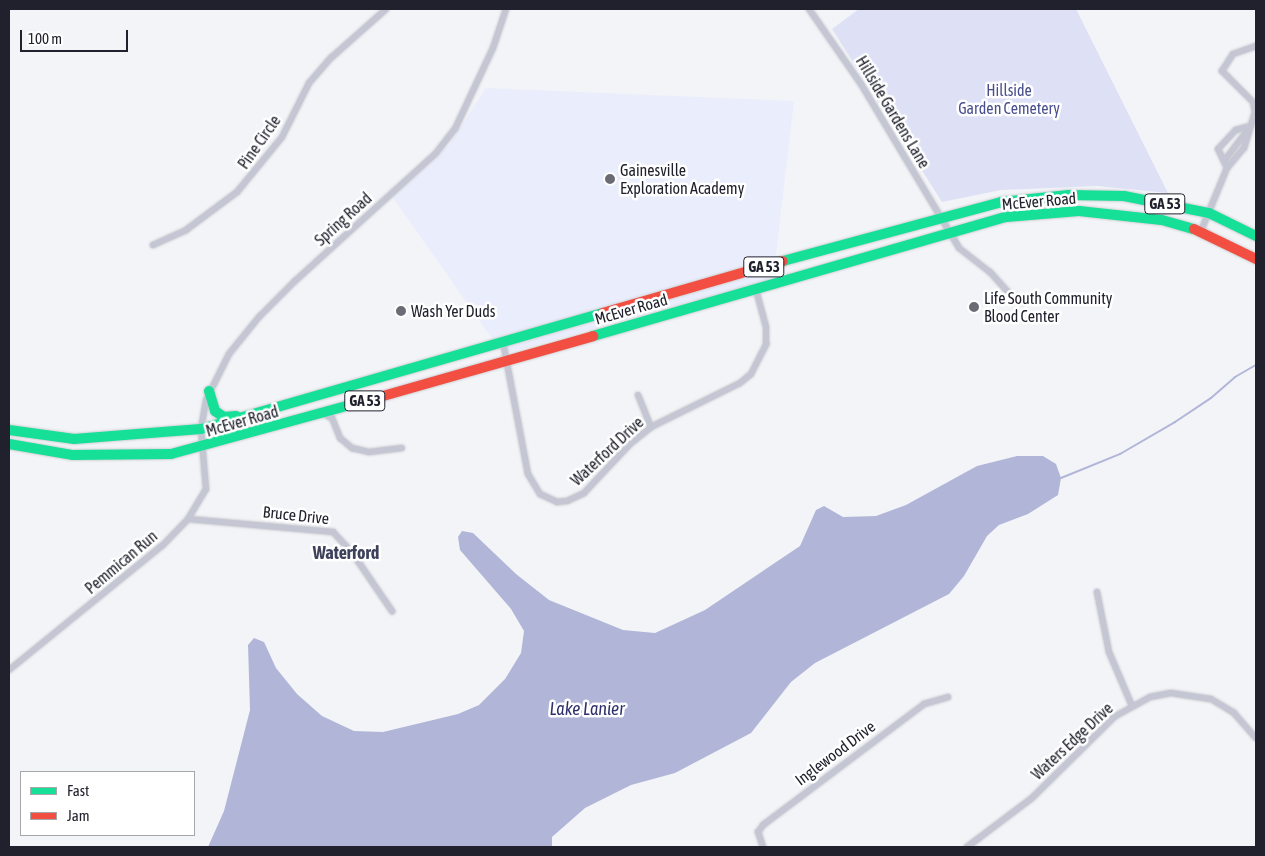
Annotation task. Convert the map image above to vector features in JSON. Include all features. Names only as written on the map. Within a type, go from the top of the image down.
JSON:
[{"type":"main road","name":"McEver Road","points":[[9,430],[74,439],[201,430],[503,342],[1001,202],[1069,195],[1124,196],[1209,213],[1256,236]]},
{"type":"main road","name":"McEver Road","points":[[9,444],[73,455],[119,457],[170,454],[205,447],[508,362],[606,330],[756,290],[892,247],[1006,217],[1079,211],[1162,220],[1201,232],[1256,259]]},
{"type":"main road","points":[[209,391],[216,411],[224,417],[285,402],[297,403]]},
{"type":"street","name":"Pine Circle","points":[[153,245],[186,230],[238,192],[282,137],[309,84],[332,57],[386,9]]},
{"type":"street","name":"Spring Road","points":[[205,447],[201,430],[209,391],[229,354],[259,317],[369,213],[411,178],[455,129],[493,48],[506,9]]},
{"type":"street","name":"Hillside Gardens Lane","points":[[809,9],[861,84],[959,248],[990,272],[1009,293],[1024,302]]},
{"type":"street","points":[[1201,232],[1228,168],[1244,148],[1255,112],[1253,102],[1222,71],[1233,54],[1256,46]]},
{"type":"street","points":[[1228,168],[1218,149],[1236,130],[1250,126]]},
{"type":"street","points":[[1224,161],[1250,126]]},
{"type":"street","name":"Waterford Drive","points":[[503,342],[528,474],[533,486],[547,499],[568,501],[584,493],[629,445],[652,427],[740,383],[751,374],[766,344],[766,327],[756,290]]},
{"type":"street","points":[[638,395],[652,427]]},
{"type":"street","points":[[321,413],[332,418],[340,438],[352,448],[369,452],[402,448]]},
{"type":"street","name":"Pemmican Run","points":[[9,670],[163,545],[188,519],[206,488],[205,447]]},
{"type":"street","name":"Bruce Drive","points":[[188,519],[333,532],[351,551],[392,611]]},
{"type":"street","points":[[1097,592],[1109,652],[1132,706]]},
{"type":"street","name":"Waters Edge Drive","points":[[967,847],[1032,798],[1114,717],[1150,697],[1171,693],[1212,700],[1234,713],[1256,738]]},
{"type":"street","name":"Inglewood Drive","points":[[763,847],[758,832],[763,825],[924,704],[948,697]]},
{"type":"shaded area","points":[[486,88],[794,101],[773,279],[503,354],[391,195],[449,145]]},
{"type":"green space","name":"Hillside Garden Cemetery","points":[[859,9],[1076,9],[1168,193],[1097,186],[1001,190],[942,202],[832,29]]},
{"type":"water","name":"Lake Lanier","points":[[1017,456],[1043,456],[1056,464],[1061,478],[1058,495],[1028,514],[999,525],[987,536],[964,576],[949,594],[815,663],[791,682],[751,733],[675,773],[631,785],[585,808],[552,837],[552,847],[208,847],[224,811],[250,710],[248,645],[254,638],[264,642],[276,668],[297,694],[322,716],[354,731],[383,732],[458,714],[479,705],[505,679],[521,653],[524,631],[511,609],[460,550],[458,537],[462,531],[473,533],[516,574],[549,600],[623,630],[655,633],[705,610],[800,546],[816,510],[824,506],[843,517],[876,516],[906,505],[977,466]]},
{"type":"waterway","points":[[1061,478],[1120,454],[1175,422],[1211,398],[1235,377],[1256,365]]},
{"type":"traffic: fast","points":[[783,261],[1001,202],[1069,195],[1124,196],[1209,213],[1256,236]]},
{"type":"traffic: fast","points":[[593,336],[1006,217],[1079,211],[1162,220],[1194,229]]},
{"type":"traffic: fast","points":[[9,430],[74,439],[201,429],[603,313]]},
{"type":"traffic: fast","points":[[209,391],[215,411],[224,417],[236,416]]},
{"type":"traffic: fast","points":[[9,444],[73,455],[171,454],[376,398]]},
{"type":"traffic: jam","points":[[1194,229],[1256,259]]},
{"type":"traffic: jam","points":[[603,313],[783,261]]},
{"type":"traffic: jam","points":[[376,398],[593,336]]},
{"type":"place","name":"Gainesville Exploration Academy","points":[[610,179]]},
{"type":"place","name":"Life South Community Blood Center","points":[[974,307]]},
{"type":"place","name":"Wash Yer Duds","points":[[401,311]]},
{"type":"district","name":"Waterford","points":[[346,553]]}]
